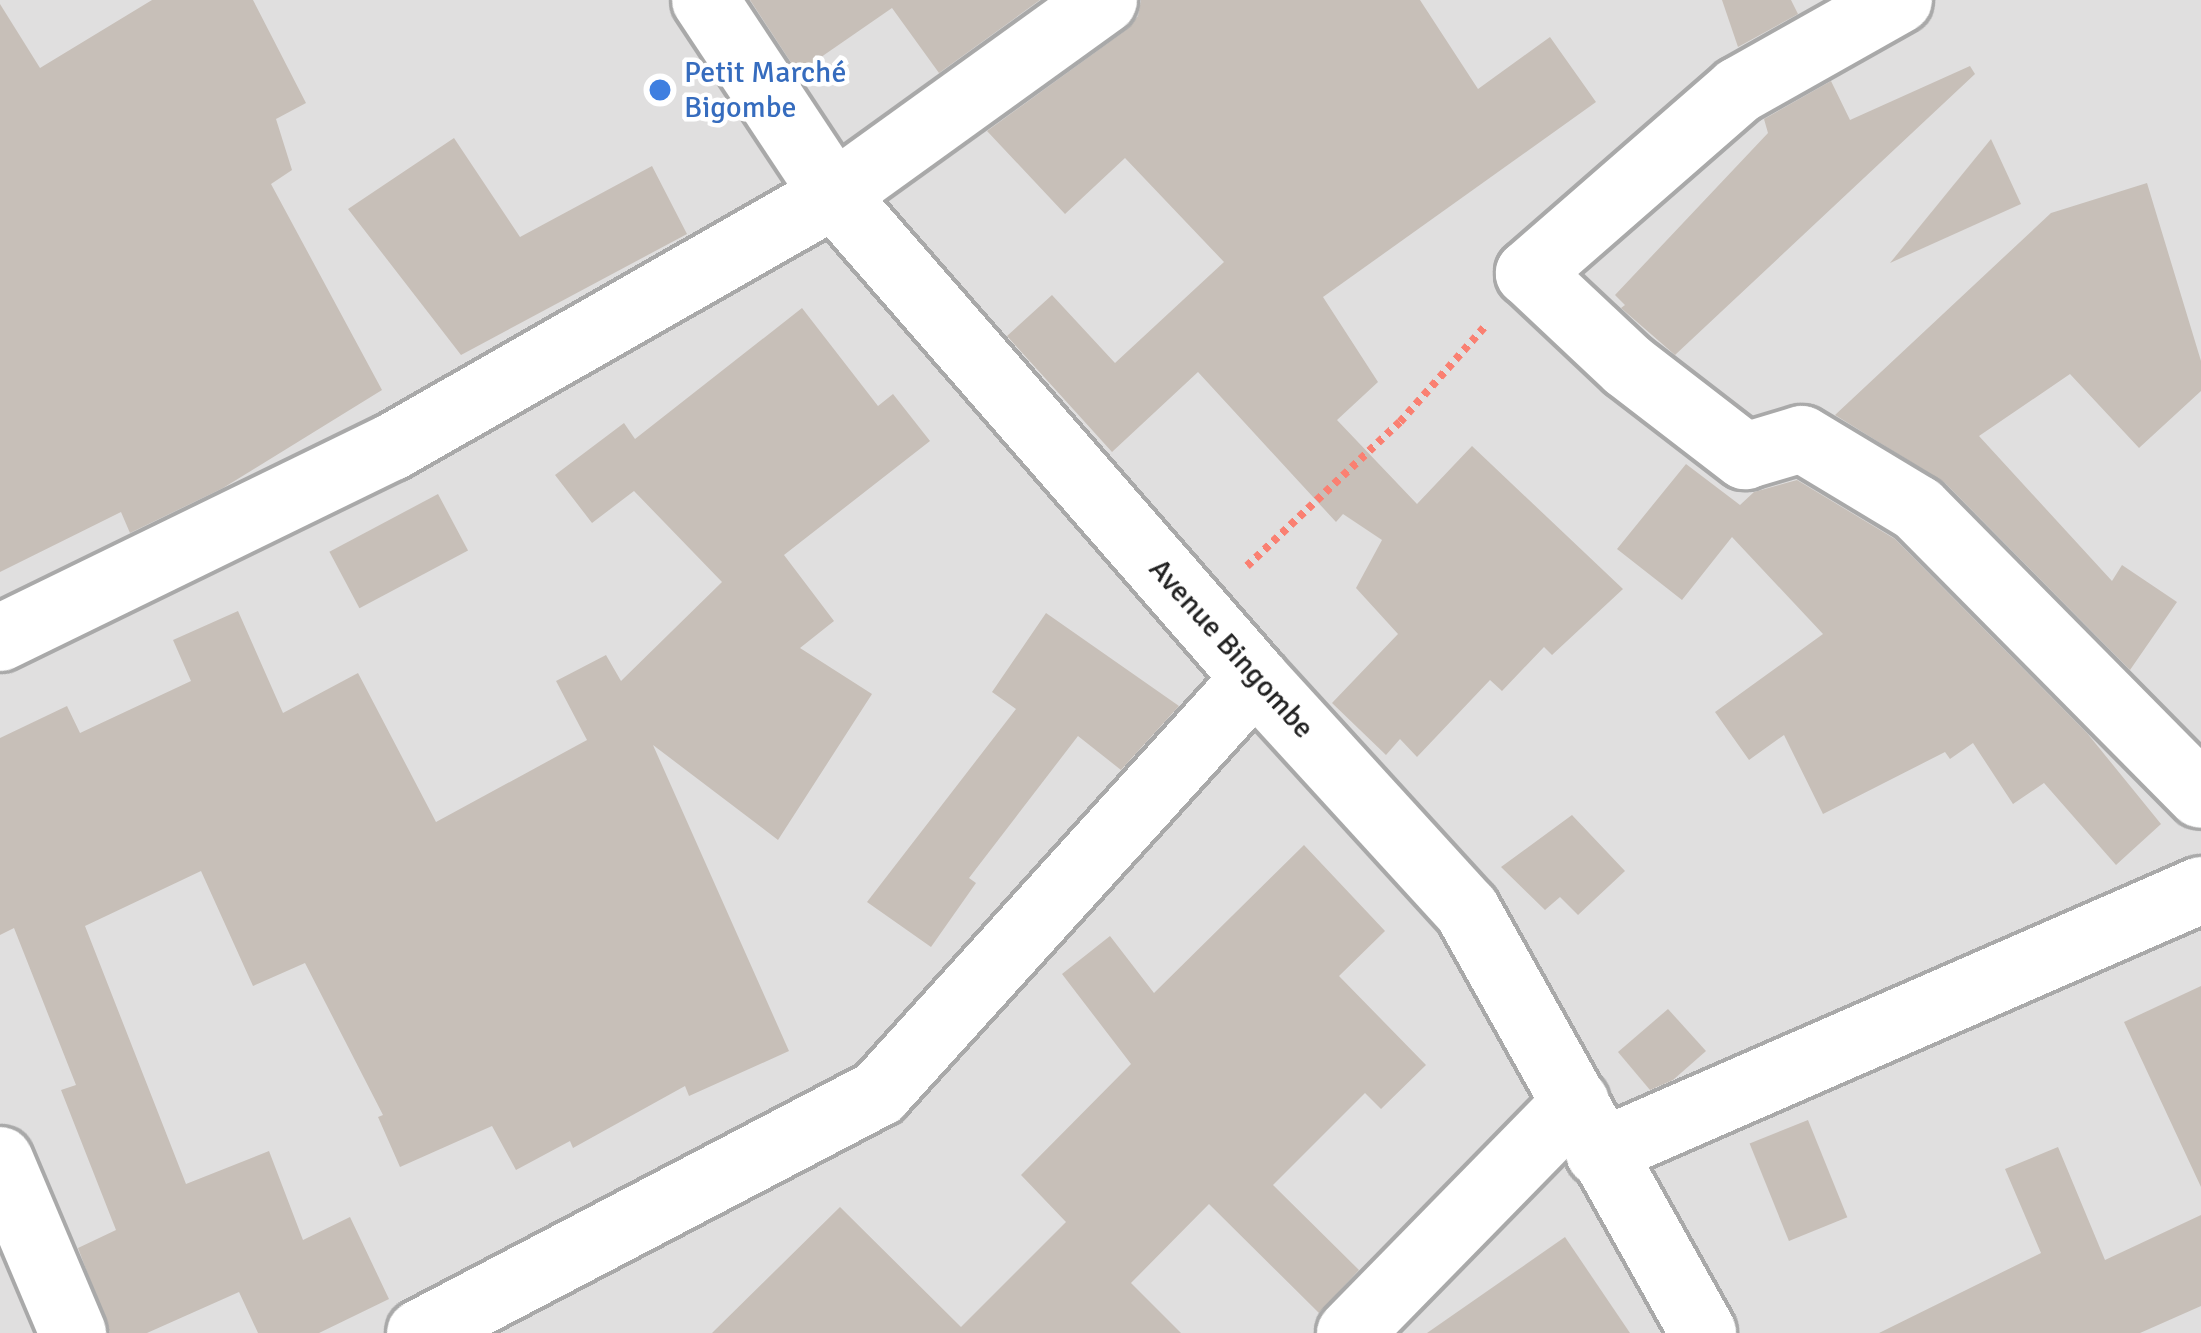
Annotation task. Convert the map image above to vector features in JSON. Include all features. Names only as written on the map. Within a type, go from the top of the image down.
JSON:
[{"type":"street","name":"Avenue Bingombe","points":[[705,0],[834,195],[1255,678],[1467,910],[1703,1333]]},
{"type":"street","points":[[0,638],[392,447],[834,195],[1104,0]]},
{"type":"street","points":[[1899,0],[1739,90],[1528,273],[1628,366],[1745,456],[1802,439],[1918,508],[2201,795]]},
{"type":"street","points":[[420,1333],[879,1093],[1255,678]]},
{"type":"street","points":[[1351,1333],[1588,1128],[2201,890]]},
{"type":"street","points":[[0,1160],[73,1333]]},
{"type":"path","points":[[1198,612],[1400,422],[1528,273]]},
{"type":"shaded area","points":[[0,0],[2201,0],[2201,1333],[0,1333]]},
{"type":"building","points":[[152,0],[253,0],[306,103],[276,119],[292,170],[271,184],[382,390],[223,488],[130,533],[121,512],[0,572],[0,4],[40,68]]},
{"type":"building","points":[[750,0],[1040,0],[939,73],[892,8],[798,73]]},
{"type":"building","points":[[1141,0],[1420,0],[1478,89],[1550,37],[1596,102],[1323,297],[1378,382],[1337,420],[1417,504],[1472,446],[1623,589],[1552,655],[1544,647],[1502,691],[1490,680],[1417,757],[1400,739],[1386,755],[1332,703],[1398,634],[1356,588],[1382,540],[1343,514],[1336,522],[1198,372],[1112,452],[1007,336],[1052,295],[1115,363],[1224,262],[1125,158],[1065,214],[987,131],[1126,30],[1138,16]]},
{"type":"building","points":[[1722,0],[1791,0],[1798,14],[1738,47]]},
{"type":"building","points":[[1970,66],[1975,74],[1675,355],[1621,308],[1625,305],[1615,295],[1768,133],[1764,119],[1831,81],[1850,120]]},
{"type":"building","points":[[454,138],[520,237],[652,166],[687,234],[461,355],[348,209]]},
{"type":"building","points":[[1991,139],[2021,204],[1890,263]]},
{"type":"building","points":[[2147,183],[2201,361],[2201,391],[2139,448],[2070,374],[1979,436],[2112,581],[2122,565],[2177,602],[2130,670],[1945,483],[1835,415],[2051,213]]},
{"type":"building","points":[[802,308],[878,406],[893,394],[930,441],[784,555],[834,621],[800,648],[872,694],[778,840],[653,745],[789,1051],[689,1096],[685,1086],[573,1148],[570,1141],[516,1170],[492,1126],[400,1167],[378,1117],[383,1115],[305,963],[253,986],[201,871],[85,926],[186,1184],[269,1151],[303,1240],[350,1217],[389,1299],[319,1333],[258,1333],[239,1292],[147,1333],[110,1333],[78,1248],[116,1230],[61,1090],[76,1085],[14,928],[0,935],[0,738],[67,706],[80,733],[191,681],[173,640],[238,611],[283,713],[358,673],[436,822],[587,740],[556,681],[606,655],[621,681],[722,582],[634,491],[592,523],[555,475],[624,423],[635,439]]},
{"type":"building","points":[[1686,464],[1740,505],[1754,492],[1797,480],[1895,539],[2087,733],[2161,824],[2116,865],[2044,783],[2013,804],[1973,743],[1950,759],[1945,752],[1823,814],[1784,735],[1749,760],[1715,712],[1823,634],[1732,537],[1682,600],[1617,549]]},
{"type":"building","points":[[438,494],[468,551],[359,608],[329,552]]},
{"type":"building","points":[[1046,613],[1179,706],[1121,770],[1078,736],[969,878],[976,883],[931,947],[867,902],[1016,709],[992,692]]},
{"type":"building","points":[[1572,815],[1625,871],[1578,915],[1560,897],[1545,910],[1501,867]]},
{"type":"building","points":[[1304,845],[1385,931],[1339,976],[1426,1065],[1381,1109],[1365,1093],[1273,1185],[1359,1270],[1319,1313],[1209,1204],[1131,1283],[1181,1333],[712,1333],[840,1207],[961,1327],[1066,1222],[1021,1175],[1131,1064],[1062,974],[1110,936],[1154,993]]},
{"type":"building","points":[[2201,986],[2201,1187],[2124,1022]]},
{"type":"building","points":[[1668,1009],[1706,1051],[1673,1080],[1650,1090],[1618,1052]]},
{"type":"building","points":[[1808,1120],[1847,1217],[1789,1241],[1750,1144]]},
{"type":"building","points":[[2058,1147],[2105,1260],[2201,1215],[2201,1306],[2140,1333],[1879,1333],[2041,1253],[2005,1169]]},
{"type":"building","points":[[1565,1237],[1630,1333],[1427,1333]]},
{"type":"place","name":"Petit Marché Bigombe","points":[[660,90]]}]
